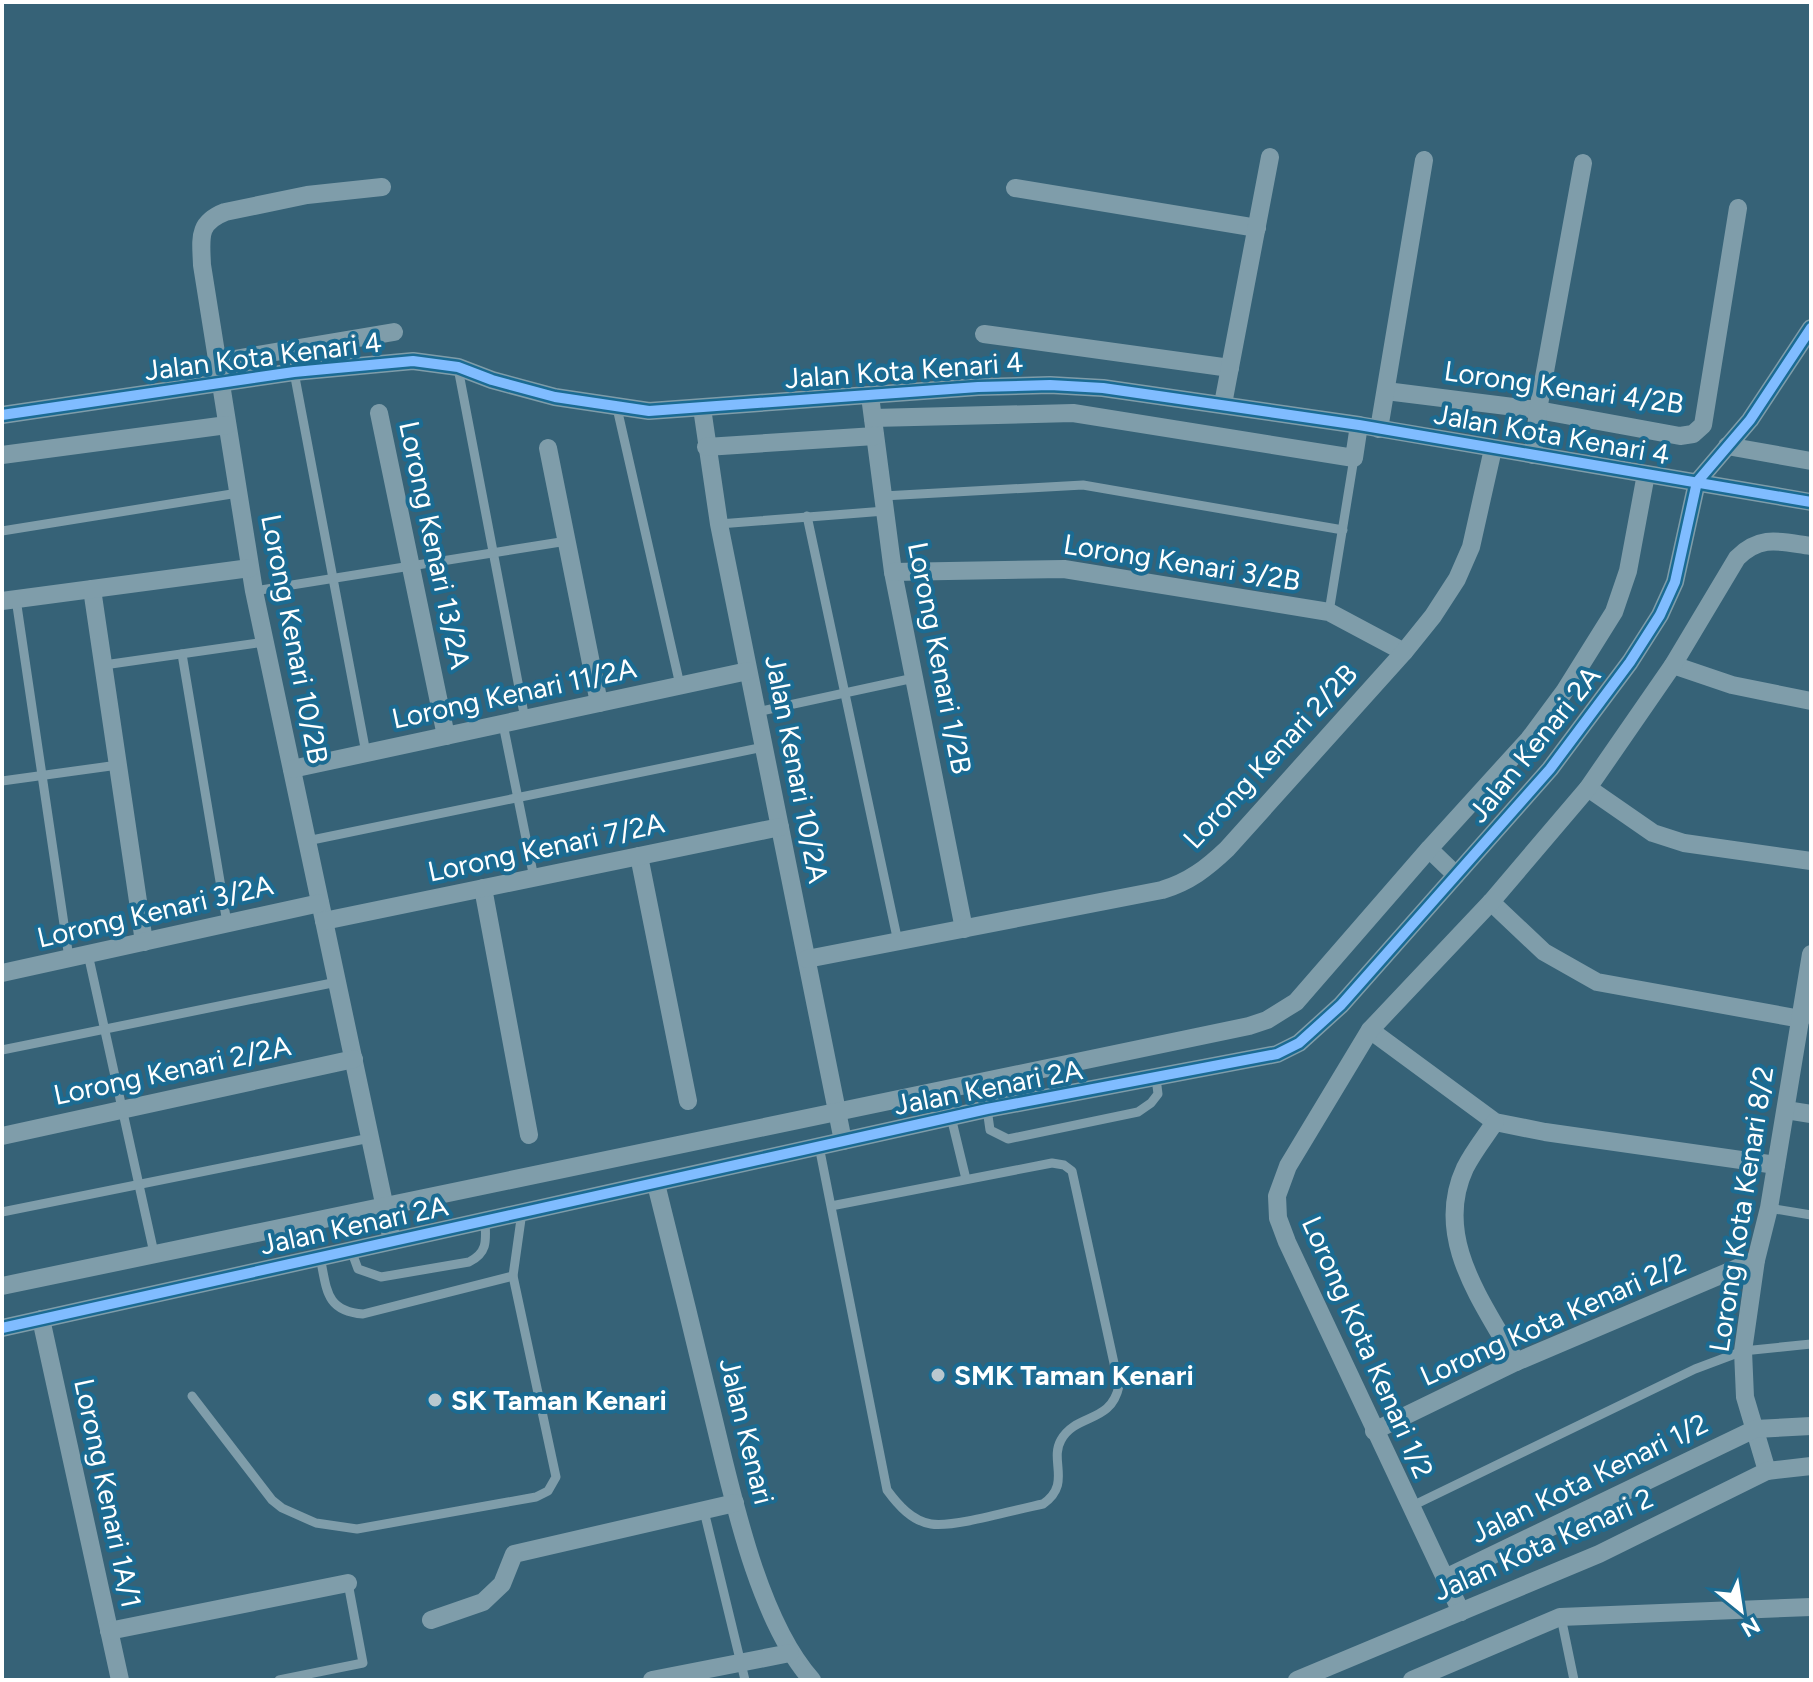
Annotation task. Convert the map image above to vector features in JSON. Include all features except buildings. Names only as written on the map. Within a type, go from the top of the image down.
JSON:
[{"type":"street","points":[[1223,404],[1270,157]]},
{"type":"street","points":[[1379,429],[1424,160]]},
{"type":"street","points":[[1533,455],[1538,410],[1583,163]]},
{"type":"street","name":"Lorong Kenari 10/2B","points":[[382,187],[307,195],[225,212],[205,224],[201,240],[202,265],[254,591],[392,1241]]},
{"type":"street","points":[[1015,188],[1257,228]]},
{"type":"street","name":"Lorong Kenari 4/2B","points":[[1386,391],[1538,410],[1680,436],[1698,431],[1703,425],[1738,208]]},
{"type":"street","points":[[1697,482],[1750,420],[1811,328]]},
{"type":"street","points":[[217,362],[394,332]]},
{"type":"street","points":[[984,334],[1230,368]]},
{"type":"street","name":"Jalan Kota Kenari 4","points":[[2,415],[294,372],[413,361],[458,367],[492,380],[543,393],[649,411],[978,387],[1050,385],[1103,388],[1223,404],[1811,502]]},
{"type":"street","name":"Lorong Kenari 1/2B","points":[[870,396],[893,572],[964,929]]},
{"type":"street","name":"Jalan Kenari 10/2A","points":[[702,408],[719,524],[843,1141]]},
{"type":"street","name":"Lorong Kenari 13/2A","points":[[379,413],[446,736]]},
{"type":"street","points":[[706,447],[874,427],[1073,413],[1354,458],[1359,425]]},
{"type":"street","points":[[2,455],[227,425]]},
{"type":"street","points":[[1727,446],[1811,461]]},
{"type":"street","points":[[548,448],[599,703]]},
{"type":"street","name":"Lorong Kenari 2/2B","points":[[807,959],[1162,890],[1202,872],[1227,849],[1433,616],[1471,547],[1493,449]]},
{"type":"street","name":"Jalan Kenari 2A","points":[[2,1286],[1267,1020],[1296,1002],[1529,739],[1564,692],[1614,612],[1628,571],[1646,474]]},
{"type":"street","name":"Jalan Kenari 2A","points":[[2,1328],[987,1109],[1277,1054],[1299,1043],[1341,1005],[1550,769],[1630,662],[1660,615],[1675,582],[1697,482]]},
{"type":"street","name":"Lorong Kota Kenari 1/2","points":[[1461,1612],[1287,1242],[1278,1218],[1277,1196],[1288,1166],[1370,1030],[1491,902],[1588,788],[1673,665],[1737,558],[1759,541],[1811,546]]},
{"type":"street","points":[[9,600],[250,568]]},
{"type":"street","name":"Lorong Kenari 3/2B","points":[[893,572],[1064,569],[1329,612],[1404,652]]},
{"type":"street","points":[[92,589],[144,942]]},
{"type":"street","points":[[1673,665],[1732,685],[1811,701]]},
{"type":"street","name":"Lorong Kenari 11/2A","points":[[292,769],[748,671]]},
{"type":"street","points":[[1588,788],[1653,833],[1684,843],[1811,861]]},
{"type":"street","name":"Lorong Kenari 7/2A","points":[[322,912],[483,888],[780,827]]},
{"type":"street","points":[[1429,849],[1456,875]]},
{"type":"street","points":[[639,856],[688,1101]]},
{"type":"street","points":[[483,888],[529,1135]]},
{"type":"street","points":[[1491,902],[1544,952],[1597,982],[1801,1019]]},
{"type":"street","name":"Lorong Kenari 3/2A","points":[[2,973],[227,923],[322,912]]},
{"type":"street","name":"Lorong Kota Kenari 8/2","points":[[1767,1471],[1745,1397],[1743,1351],[1756,1260],[1769,1208],[1811,954]]},
{"type":"street","points":[[1370,1030],[1495,1122],[1776,1165]]},
{"type":"street","name":"Lorong Kenari 2/2A","points":[[2,1136],[354,1059]]},
{"type":"street","points":[[1786,1110],[1811,1114]]},
{"type":"street","points":[[1495,1122],[1464,1170],[1453,1232],[1468,1275],[1516,1362]]},
{"type":"street","name":"Jalan Kenari","points":[[656,1184],[735,1503],[774,1621],[790,1653],[812,1680]]},
{"type":"street","name":"Lorong Kota Kenari 2/2","points":[[1374,1431],[1516,1362],[1756,1260]]},
{"type":"street","name":"Lorong Kenari 1A/1","points":[[41,1319],[120,1680]]},
{"type":"street","points":[[1755,1429],[1811,1426]]},
{"type":"street","name":"Jalan Kota Kenari 1/2","points":[[1447,1577],[1755,1429]]},
{"type":"street","name":"Jalan Kota Kenari 2","points":[[1300,1679],[1599,1554],[1767,1471],[1811,1466]]},
{"type":"street","points":[[431,1620],[483,1602],[502,1584],[514,1554],[735,1503]]},
{"type":"street","points":[[109,1631],[348,1583]]},
{"type":"street","points":[[1412,1680],[1560,1617],[1811,1607]]},
{"type":"street","points":[[652,1680],[743,1671],[790,1653]]},
{"type":"lane","points":[[458,367],[525,719]]},
{"type":"lane","points":[[294,372],[366,753]]},
{"type":"lane","points":[[617,408],[680,685]]},
{"type":"lane","points":[[1329,612],[1354,458]]},
{"type":"lane","points":[[719,524],[1083,485],[1343,530]]},
{"type":"lane","points":[[2,531],[238,493]]},
{"type":"lane","points":[[807,516],[898,942]]},
{"type":"lane","points":[[254,591],[567,541]]},
{"type":"lane","points":[[9,600],[78,956],[104,1030],[154,1253]]},
{"type":"lane","points":[[104,665],[265,642]]},
{"type":"lane","points":[[182,654],[227,923]]},
{"type":"lane","points":[[757,712],[914,678]]},
{"type":"lane","points":[[503,724],[534,878]]},
{"type":"lane","points":[[307,841],[764,747]]},
{"type":"lane","points":[[2,781],[118,765]]},
{"type":"lane","points":[[2,1050],[337,982]]},
{"type":"lane","points":[[987,1109],[990,1130],[1008,1139],[1138,1112],[1158,1094],[1156,1078]]},
{"type":"lane","points":[[951,1117],[966,1179]]},
{"type":"lane","points":[[2,1212],[370,1138]]},
{"type":"lane","points":[[819,1146],[887,1490],[912,1517],[930,1524],[949,1524],[1043,1504],[1053,1496],[1059,1478],[1059,1444],[1064,1435],[1110,1407],[1119,1386],[1072,1171],[1064,1165],[1052,1163],[831,1206]]},
{"type":"lane","points":[[1769,1208],[1811,1215]]},
{"type":"lane","points":[[192,1396],[272,1500],[282,1508],[316,1523],[357,1529],[536,1497],[548,1491],[556,1477],[513,1276],[522,1212]]},
{"type":"lane","points":[[351,1250],[358,1269],[381,1277],[469,1262],[485,1249],[485,1221]]},
{"type":"lane","points":[[320,1257],[329,1297],[336,1307],[347,1313],[363,1314],[513,1276]]},
{"type":"lane","points":[[1410,1507],[1695,1369],[1743,1351],[1811,1344]]},
{"type":"lane","points":[[704,1511],[743,1671]]},
{"type":"lane","points":[[279,1680],[363,1663],[348,1583]]},
{"type":"lane","points":[[1560,1617],[1574,1680]]},
{"type":"cycle path","points":[[2,1328],[987,1109],[1277,1054],[1299,1043],[1341,1005],[1550,769],[1630,662],[1660,615],[1675,582],[1697,482],[1750,420],[1811,328]]},
{"type":"cycle path","points":[[2,415],[294,372],[413,361],[458,367],[555,397],[649,411],[978,387],[1050,385],[1103,388],[1359,425],[1811,502]]},
{"type":"place","name":"SMK Taman Kenari","points":[[938,1375]]},
{"type":"place","name":"SK Taman Kenari","points":[[435,1400]]}]
